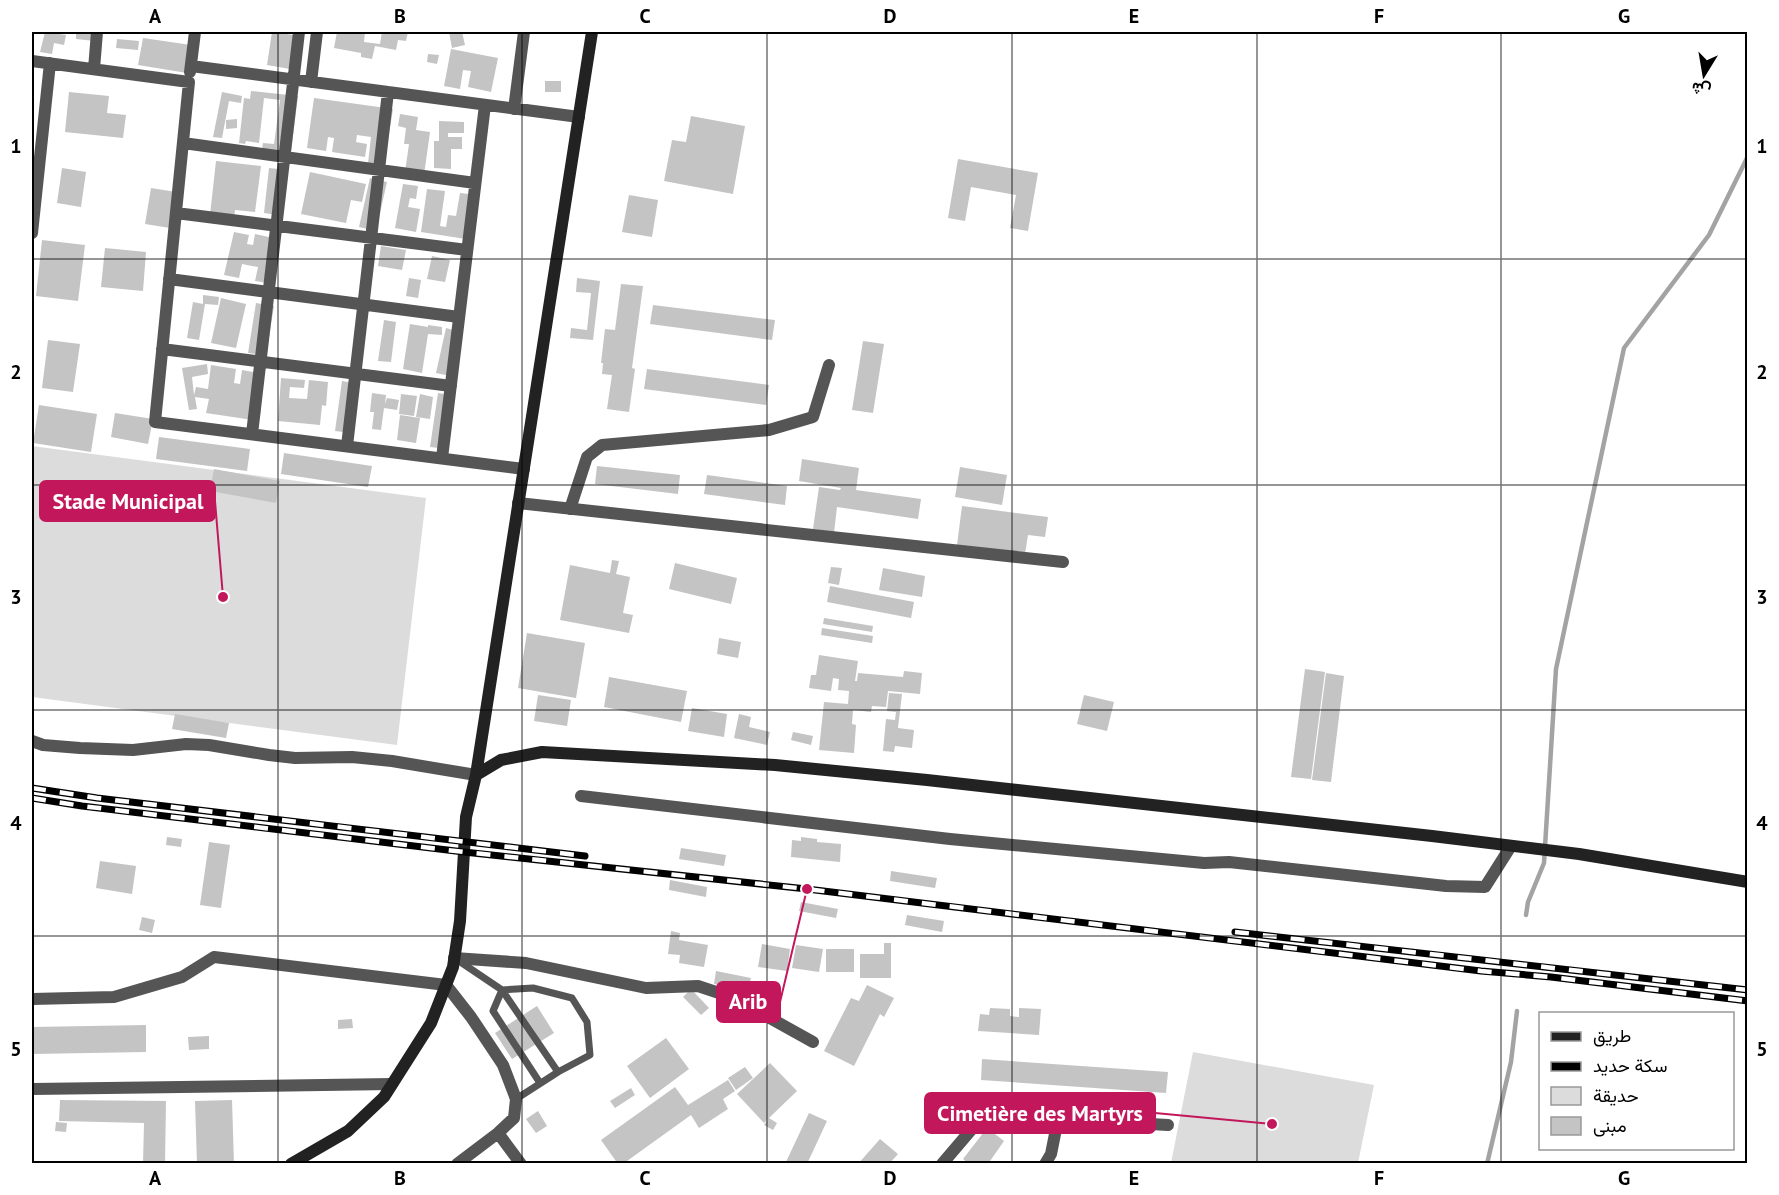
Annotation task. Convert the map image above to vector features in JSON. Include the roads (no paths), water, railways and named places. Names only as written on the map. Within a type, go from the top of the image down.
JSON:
[{"type":"main road","points":[[291,1164],[348,1131],[384,1097],[431,1023],[453,967],[460,921],[466,817],[476,774],[592,32]]},
{"type":"main road","points":[[476,774],[501,760],[543,752],[764,764],[939,781],[1555,851],[1748,882]]},
{"type":"street","points":[[94,69],[97,32]]},
{"type":"street","points":[[195,32],[154,422],[524,469]]},
{"type":"street","points":[[252,434],[299,32]]},
{"type":"street","points":[[311,82],[317,32]]},
{"type":"street","points":[[514,109],[524,32]]},
{"type":"street","points":[[32,61],[189,82]]},
{"type":"street","points":[[32,233],[50,63]]},
{"type":"street","points":[[191,66],[579,117]]},
{"type":"street","points":[[347,446],[388,92]]},
{"type":"street","points":[[442,458],[484,105]]},
{"type":"street","points":[[183,143],[475,183]]},
{"type":"street","points":[[176,213],[467,250]]},
{"type":"street","points":[[169,279],[459,317]]},
{"type":"street","points":[[162,350],[451,386]]},
{"type":"street","points":[[570,509],[587,458],[602,445],[769,430],[813,417],[829,365]]},
{"type":"street","points":[[518,503],[1063,562]]},
{"type":"street","points":[[32,741],[44,745],[132,750],[186,744],[209,745],[295,758],[352,757],[392,761],[476,774]]},
{"type":"street","points":[[581,796],[950,839],[1204,863],[1229,862],[1446,886],[1485,887],[1511,846]]},
{"type":"street","points":[[32,999],[114,997],[182,977],[214,957],[446,985],[503,1065],[516,1099],[514,1118],[457,1164]]},
{"type":"street","points":[[454,958],[526,963],[646,988],[698,986],[734,998],[813,1042]]},
{"type":"street","points":[[32,1089],[392,1084]]},
{"type":"street","points":[[942,1164],[971,1130],[991,1115],[1167,1125]]},
{"type":"street","points":[[1045,1164],[1051,1154],[1058,1119]]},
{"type":"street","points":[[498,1133],[521,1164]]},
{"type":"lane","points":[[454,958],[502,990],[558,1072]]},
{"type":"lane","points":[[502,990],[533,988],[572,998],[587,1022],[590,1055],[516,1099]]},
{"type":"lane","points":[[502,990],[494,1011],[540,1083]]},
{"type":"waterway","points":[[1526,915],[1528,902],[1544,863],[1556,669],[1624,348],[1709,235],[1748,156]]},
{"type":"waterway","points":[[1487,1164],[1511,1062],[1517,1011]]},
{"type":"railway","points":[[32,788],[97,798],[585,856]]},
{"type":"railway","points":[[32,798],[464,852],[807,889],[1748,1001]]},
{"type":"railway","points":[[1235,932],[1748,990]]},
{"type":"place","name":"Stade Municipal","points":[[223,597]]},
{"type":"place","name":"Arib","points":[[807,889]]},
{"type":"place","name":"Cimetière des Martyrs","points":[[1272,1124]]}]
